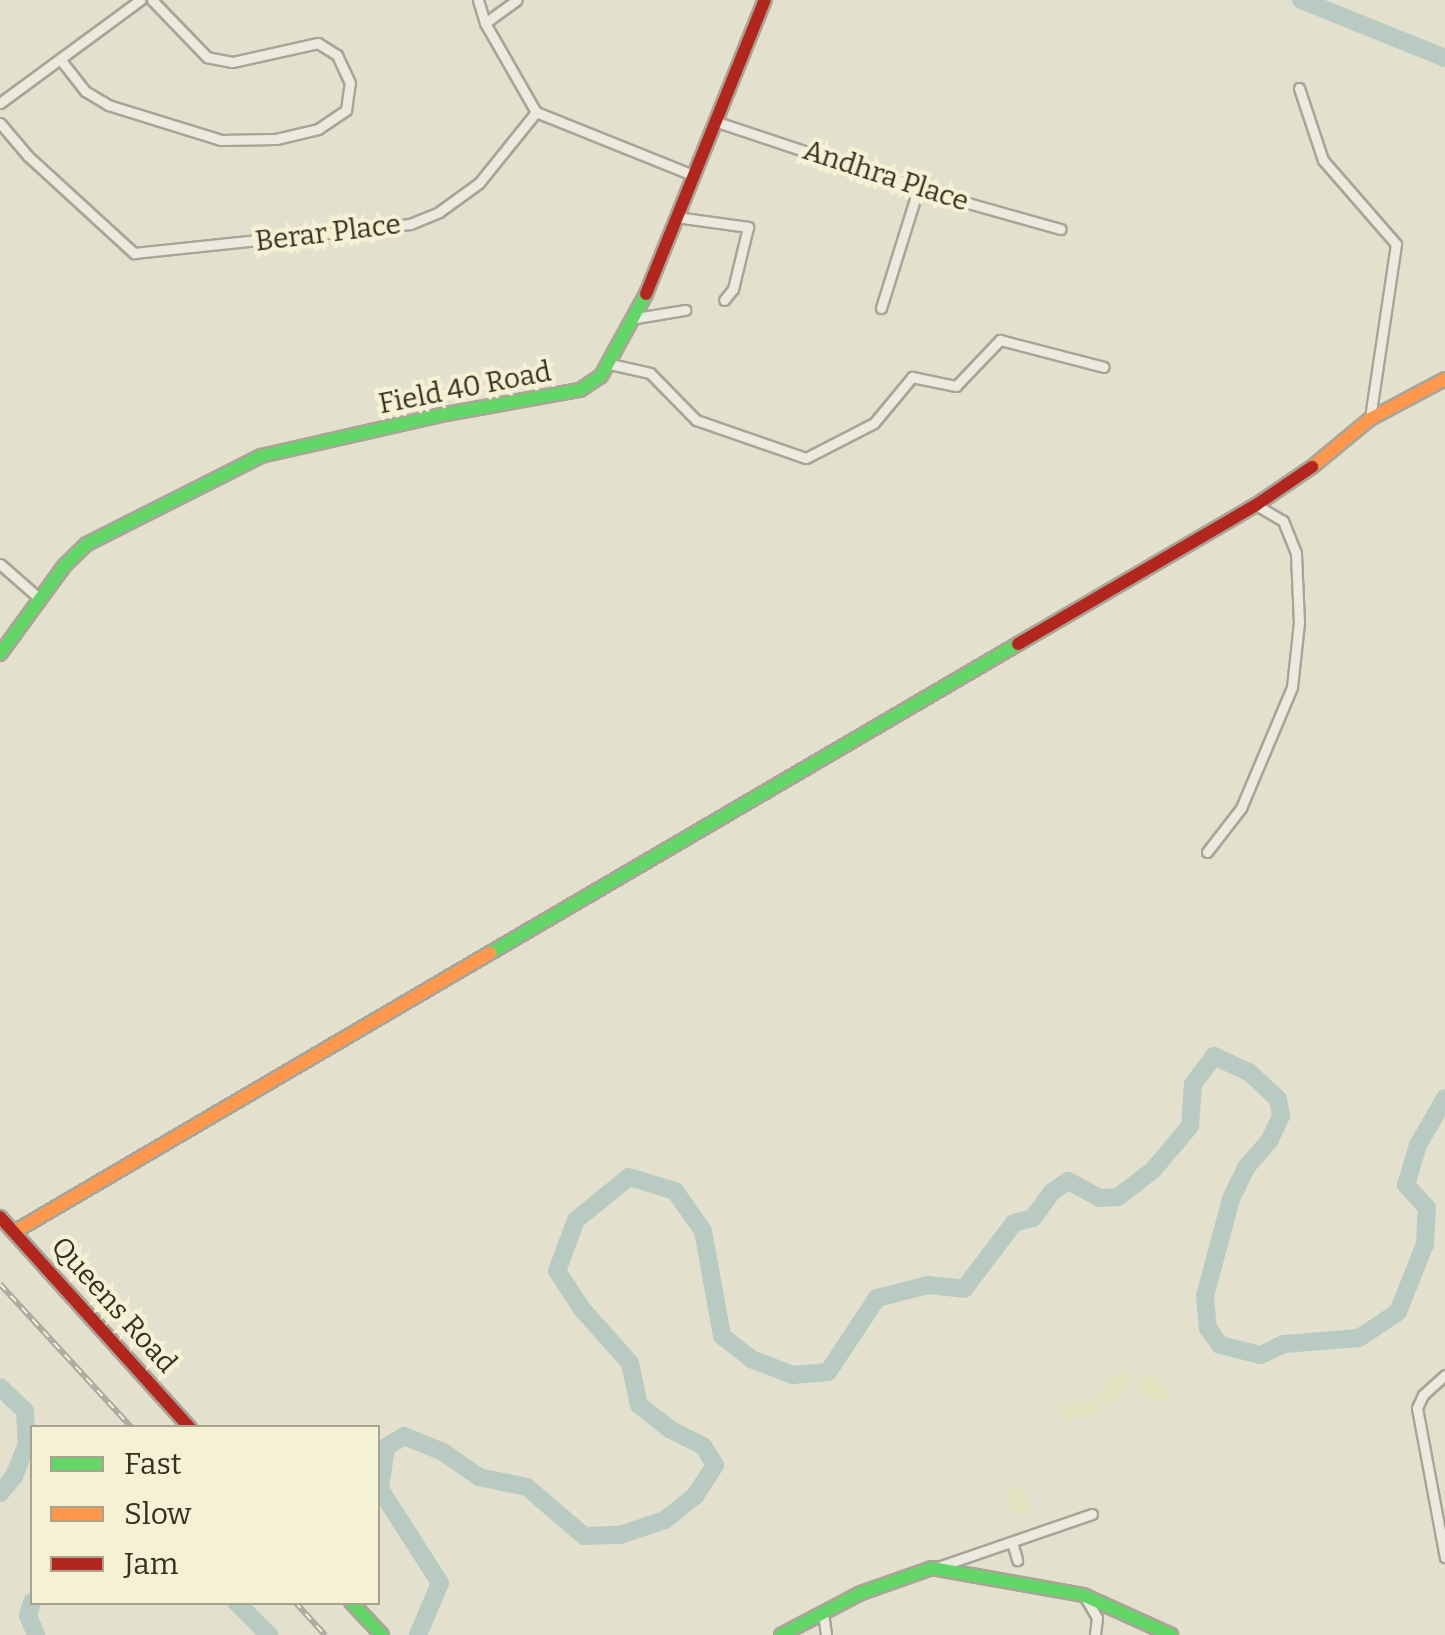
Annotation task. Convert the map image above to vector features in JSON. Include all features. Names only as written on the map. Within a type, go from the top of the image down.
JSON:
[{"type":"main road","name":"Field 40 Road","points":[[0,654],[40,598],[87,544],[261,456],[446,414],[547,399],[580,390],[601,376],[636,318],[765,0]]},
{"type":"main road","points":[[14,1232],[1256,505],[1325,458],[1370,419],[1445,379]]},
{"type":"main road","name":"Queens Road","points":[[0,1217],[187,1425]]},
{"type":"main road","points":[[782,1635],[860,1593],[932,1568],[1083,1595],[1171,1635]]},
{"type":"main road","points":[[354,1605],[382,1635]]},
{"type":"street","points":[[0,103],[137,0]]},
{"type":"street","points":[[60,59],[85,91],[108,104],[221,140],[276,139],[318,129],[346,110],[350,84],[337,55],[318,42],[232,62],[208,56],[152,0]]},
{"type":"street","points":[[478,0],[485,23],[536,112],[693,175]]},
{"type":"street","points":[[485,23],[518,0]]},
{"type":"street","points":[[1299,88],[1323,160],[1396,244],[1370,419]]},
{"type":"street","name":"Berar Place","points":[[0,123],[28,156],[134,253],[410,224],[438,212],[479,183],[536,112]]},
{"type":"street","name":"Andhra Place","points":[[714,121],[918,188],[1060,229]]},
{"type":"street","points":[[880,308],[918,188]]},
{"type":"street","points":[[676,217],[748,226],[733,289],[724,300]]},
{"type":"street","points":[[636,318],[685,310]]},
{"type":"street","points":[[610,364],[650,373],[696,420],[806,458],[874,423],[912,376],[956,386],[1000,340],[1104,367]]},
{"type":"street","points":[[1208,852],[1241,808],[1292,687],[1299,623],[1296,553],[1283,521],[1256,505]]},
{"type":"street","points":[[0,564],[40,598]]},
{"type":"street","points":[[1445,1375],[1423,1395],[1417,1415],[1445,1557]]},
{"type":"street","points":[[932,1568],[1092,1514]]},
{"type":"street","points":[[1012,1542],[1017,1560]]},
{"type":"street","points":[[1083,1595],[1097,1618],[1095,1635]]},
{"type":"street","points":[[823,1613],[826,1635]]},
{"type":"green space","points":[[1122,1368],[1134,1378],[1110,1407],[1098,1396]]},
{"type":"green space","points":[[1146,1374],[1169,1391],[1160,1404],[1137,1387]]},
{"type":"green space","points":[[1097,1399],[1100,1413],[1064,1420],[1061,1407]]},
{"type":"green space","points":[[1022,1485],[1029,1510],[1013,1515],[1006,1490]]},
{"type":"waterway","points":[[1301,0],[1445,58]]},
{"type":"waterway","points":[[418,1635],[440,1583],[380,1489],[386,1447],[404,1436],[443,1452],[479,1477],[527,1487],[584,1536],[620,1535],[665,1520],[695,1496],[715,1465],[703,1446],[671,1430],[639,1405],[630,1363],[582,1309],[557,1271],[576,1220],[629,1177],[675,1191],[703,1231],[722,1336],[751,1359],[793,1375],[828,1372],[877,1298],[928,1285],[964,1289],[1014,1223],[1033,1218],[1052,1192],[1068,1181],[1100,1198],[1118,1197],[1153,1170],[1190,1126],[1193,1084],[1214,1056],[1249,1072],[1278,1099],[1281,1116],[1270,1140],[1247,1166],[1231,1199],[1205,1296],[1208,1328],[1220,1345],[1261,1355],[1284,1344],[1359,1338],[1398,1312],[1425,1244],[1427,1208],[1406,1185],[1418,1145],[1445,1098]]},
{"type":"waterway","points":[[0,1387],[25,1411],[27,1444],[14,1476],[0,1493]]},
{"type":"waterway","points":[[31,1605],[28,1615],[36,1635]]},
{"type":"waterway","points":[[239,1605],[269,1635]]},
{"type":"railway","points":[[0,1284],[129,1425]]},
{"type":"railway","points":[[298,1605],[325,1635]]},
{"type":"traffic: fast","points":[[0,654],[65,565],[87,544],[261,456],[446,414],[580,390],[601,376],[646,294]]},
{"type":"traffic: fast","points":[[490,953],[1018,644]]},
{"type":"traffic: fast","points":[[781,1635],[861,1593],[932,1568],[1083,1595],[1171,1635]]},
{"type":"traffic: fast","points":[[354,1605],[382,1635]]},
{"type":"traffic: slow","points":[[1312,467],[1370,419],[1445,379]]},
{"type":"traffic: slow","points":[[14,1232],[490,953]]},
{"type":"traffic: jam","points":[[646,294],[765,0]]},
{"type":"traffic: jam","points":[[1018,644],[1256,505],[1312,467]]},
{"type":"traffic: jam","points":[[0,1217],[187,1425]]}]
